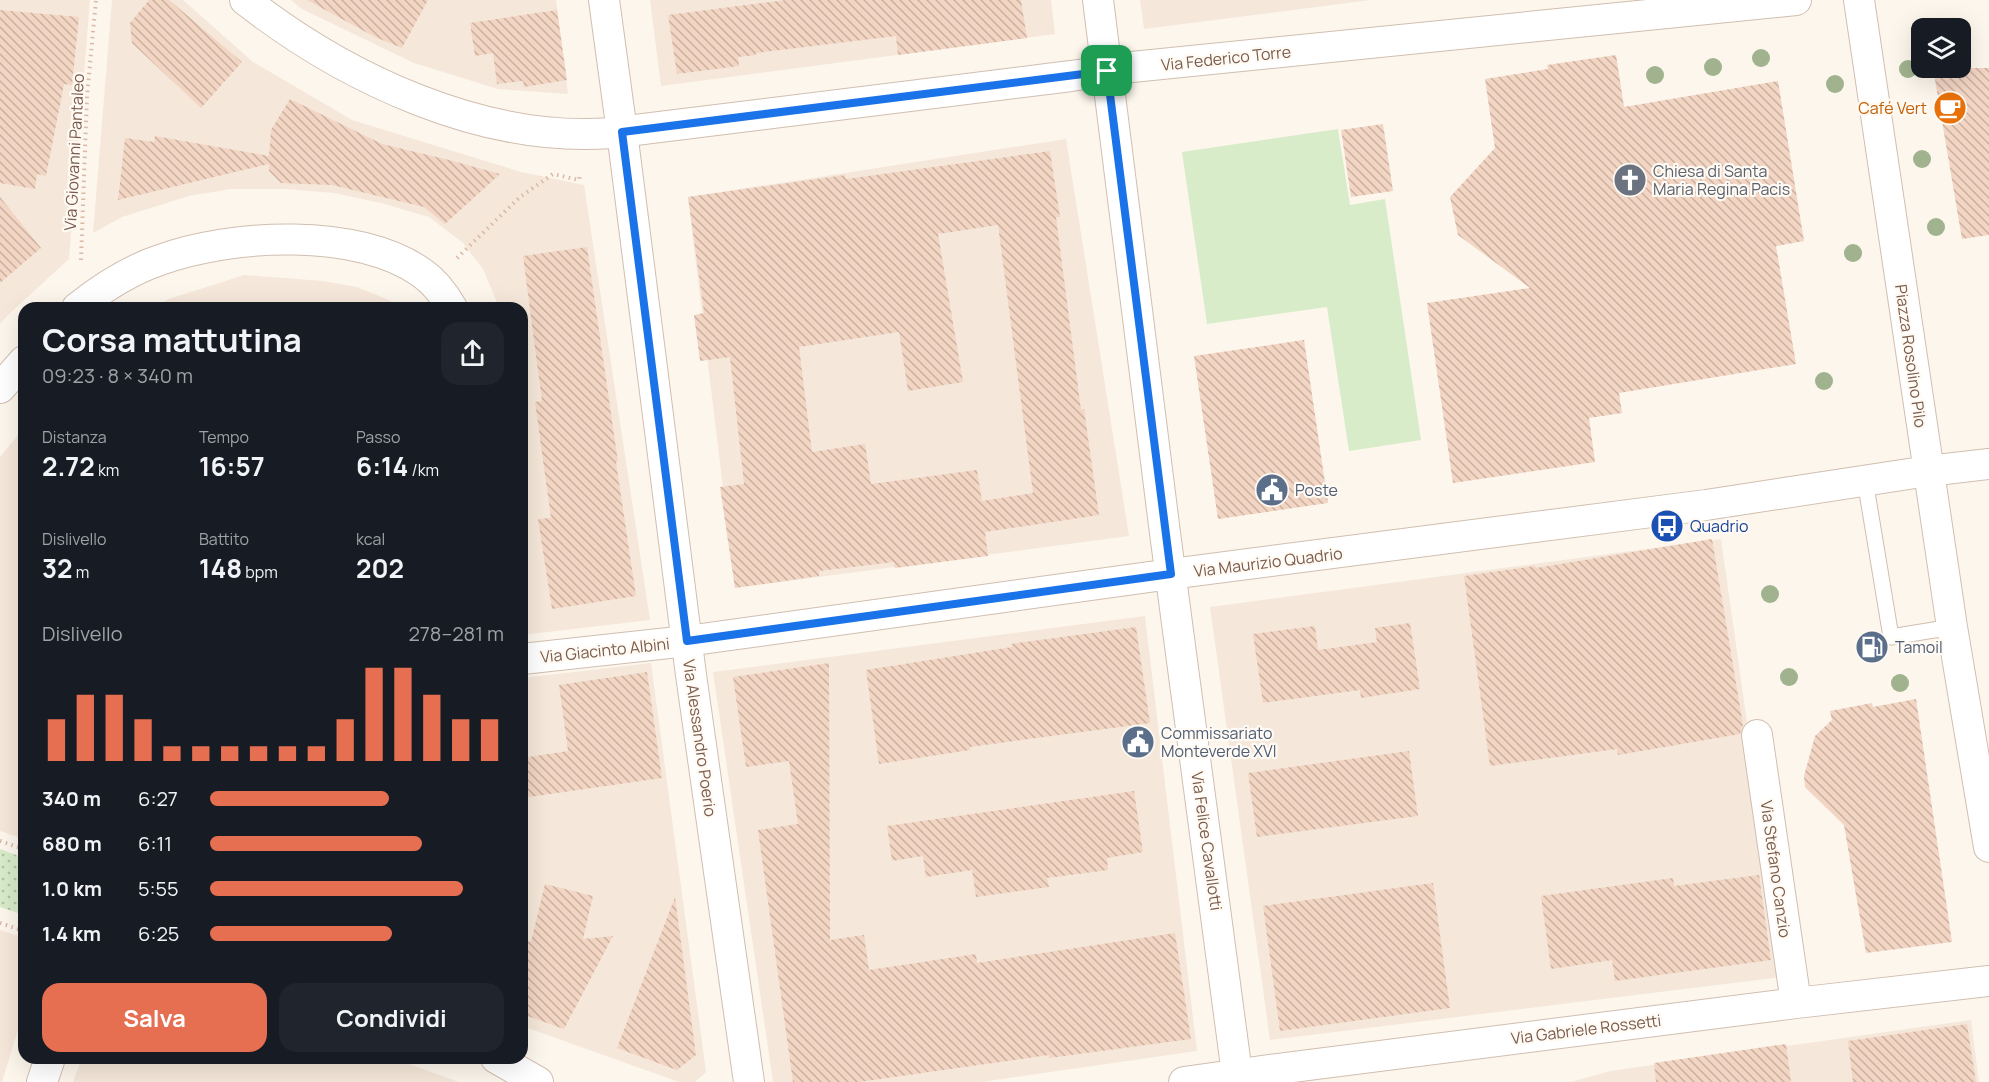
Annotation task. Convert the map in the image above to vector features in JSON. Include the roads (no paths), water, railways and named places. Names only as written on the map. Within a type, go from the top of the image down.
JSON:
[{"type":"street","name":"Via Federico Torre","points":[[245,0],[321,54],[365,76],[427,102],[472,117],[551,133],[583,135],[1107,71],[1670,6],[1796,0]]},
{"type":"street","name":"Via Alessandro Poerio","points":[[604,0],[687,641],[749,1082]]},
{"type":"street","name":"Via Felice Cavallotti","points":[[1098,0],[1237,1074]]},
{"type":"street","name":"Piazza Rosolino Pilo","points":[[1859,0],[1928,471],[1989,847]]},
{"type":"street","points":[[85,302],[115,282],[160,260],[216,245],[269,240],[306,240],[348,245],[385,254],[401,260],[424,274],[442,291],[448,302]]},
{"type":"street","points":[[0,388],[18,368]]},
{"type":"street","points":[[1865,480],[1989,464]]},
{"type":"street","name":"Via Maurizio Quadrio","points":[[687,641],[1171,574],[1706,505],[1865,480]]},
{"type":"street","name":"Via Giacinto Albini","points":[[528,658],[687,641]]},
{"type":"street","name":"Via Stefano Canzio","points":[[1756,735],[1796,1003]]},
{"type":"street","name":"Via Gabriele Rossetti","points":[[1184,1082],[1796,1003],[1989,981]]},
{"type":"street","points":[[42,1082],[48,1064]]},
{"type":"street","points":[[506,1064],[538,1082]]},
{"type":"lane","points":[[1865,480],[1891,638],[1952,627]]},
{"type":"place","name":"Café Vert","points":[[1950,108]]},
{"type":"place","name":"Chiesa di Santa Maria Regina Pacis","points":[[1630,180]]},
{"type":"place","name":"Poste","points":[[1272,490]]},
{"type":"place","name":"Quadrio","points":[[1667,526]]},
{"type":"place","name":"Tamoil","points":[[1872,647]]},
{"type":"place","name":"Commissariato Monteverde XVI","points":[[1138,742]]}]
